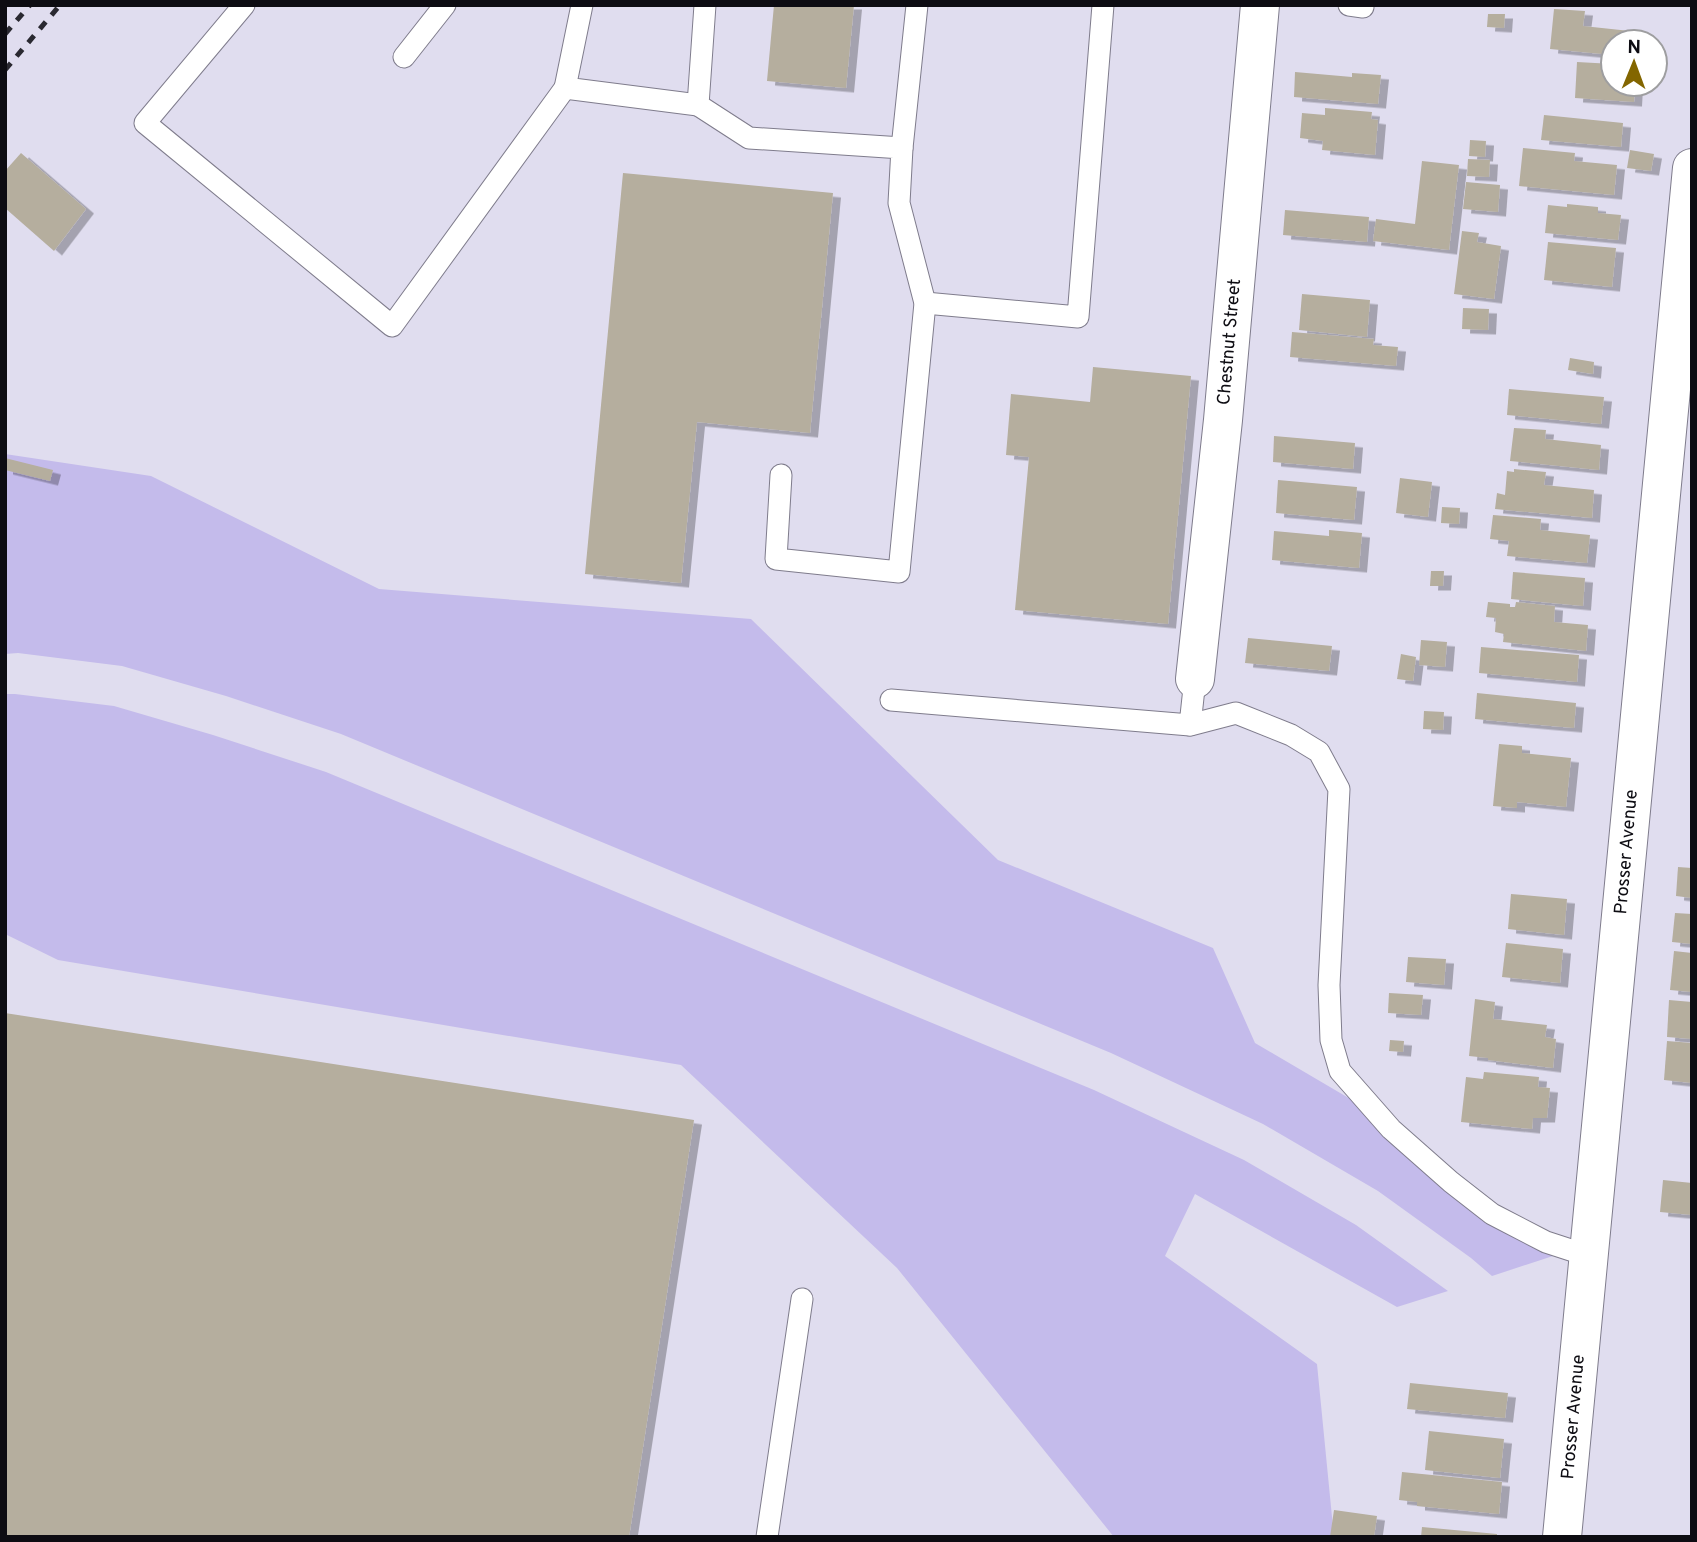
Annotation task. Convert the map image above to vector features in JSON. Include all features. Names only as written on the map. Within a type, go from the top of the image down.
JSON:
[{"type":"street","name":"Chestnut Street","points":[[1195,679],[1223,420],[1260,5]]},
{"type":"street","name":"Prosser Avenue","points":[[1562,1537],[1692,168]]},
{"type":"lane","points":[[244,5],[145,123],[392,326],[565,88],[583,5]]},
{"type":"lane","points":[[404,57],[444,5]]},
{"type":"lane","points":[[698,105],[705,5]]},
{"type":"lane","points":[[781,475],[776,559],[899,572],[925,303],[899,203],[917,5]]},
{"type":"lane","points":[[925,303],[1078,317],[1103,5]]},
{"type":"lane","points":[[565,88],[698,105],[749,138],[902,148]]},
{"type":"lane","points":[[1190,725],[1195,679]]},
{"type":"lane","points":[[891,699],[1190,725],[1236,713],[1291,735],[1319,752],[1339,789],[1329,985],[1331,1040],[1340,1071],[1391,1129],[1492,1214],[1546,1242],[1589,1256]]},
{"type":"lane","points":[[767,1537],[802,1299]]},
{"type":"shaded area","points":[[5,454],[151,476],[379,589],[751,619],[998,860],[1213,948],[1255,1043],[1415,1137],[1553,1256],[1492,1276],[1378,1191],[1263,1124],[1111,1053],[341,734],[226,696],[122,666],[18,653],[5,654]]},
{"type":"shaded area","points":[[5,694],[114,706],[326,772],[1094,1090],[1244,1160],[1356,1225],[1448,1291],[1397,1307],[1195,1194],[1165,1256],[1317,1364],[1333,1527],[1331,1537],[1114,1537],[897,1268],[681,1065],[58,960],[5,934]]},
{"type":"building","points":[[774,5],[854,5],[846,88],[767,81]]},
{"type":"building","points":[[1554,9],[1585,11],[1583,26],[1602,28],[1599,28],[1599,54],[1550,49]]},
{"type":"building","points":[[1488,14],[1505,14],[1504,28],[1487,27]]},
{"type":"building","points":[[1577,62],[1599,63],[1599,98],[1634,98],[1634,102],[1575,98]]},
{"type":"building","points":[[1295,72],[1352,77],[1352,73],[1381,75],[1378,104],[1294,97]]},
{"type":"building","points":[[1325,108],[1372,112],[1371,119],[1378,120],[1375,155],[1322,150],[1323,141],[1300,138],[1302,113],[1325,115]]},
{"type":"building","points":[[1544,115],[1623,123],[1621,147],[1541,140]]},
{"type":"building","points":[[1470,140],[1486,141],[1485,157],[1469,156]]},
{"type":"building","points":[[1523,148],[1575,153],[1574,161],[1617,165],[1614,195],[1519,186]]},
{"type":"building","points":[[1630,150],[1654,154],[1651,171],[1627,168]]},
{"type":"building","points":[[21,153],[86,209],[54,251],[5,208],[5,171]]},
{"type":"building","points":[[1468,159],[1490,160],[1489,177],[1467,176]]},
{"type":"building","points":[[1422,161],[1459,165],[1449,250],[1373,241],[1376,219],[1415,224]]},
{"type":"building","points":[[623,173],[833,193],[810,433],[697,422],[681,583],[585,574]]},
{"type":"building","points":[[1466,182],[1500,185],[1498,212],[1463,209]]},
{"type":"building","points":[[1567,204],[1598,207],[1598,213],[1621,215],[1618,240],[1545,233],[1548,205],[1567,207]]},
{"type":"building","points":[[1285,210],[1369,217],[1367,242],[1283,235]]},
{"type":"building","points":[[1462,231],[1479,233],[1477,242],[1501,246],[1494,299],[1454,294]]},
{"type":"building","points":[[1548,242],[1616,248],[1612,287],[1544,280]]},
{"type":"building","points":[[1302,294],[1370,300],[1367,337],[1299,330]]},
{"type":"building","points":[[1463,308],[1489,309],[1488,330],[1462,329]]},
{"type":"building","points":[[1292,332],[1374,339],[1373,345],[1398,347],[1396,366],[1290,357]]},
{"type":"building","points":[[1570,358],[1594,362],[1593,374],[1568,370]]},
{"type":"building","points":[[1093,367],[1191,376],[1168,624],[1015,610],[1029,457],[1006,455],[1011,394],[1090,402]]},
{"type":"building","points":[[1509,389],[1604,397],[1601,424],[1507,415]]},
{"type":"building","points":[[1514,428],[1546,430],[1545,439],[1601,445],[1599,470],[1510,461]]},
{"type":"building","points":[[1274,436],[1355,443],[1353,469],[1273,462]]},
{"type":"building","points":[[5,458],[53,470],[50,481],[5,470]]},
{"type":"building","points":[[1514,469],[1546,472],[1544,485],[1594,490],[1592,518],[1495,509],[1497,493],[1505,495],[1507,471],[1514,472]]},
{"type":"building","points":[[1400,478],[1432,482],[1428,517],[1396,513]]},
{"type":"building","points":[[1278,480],[1357,487],[1354,520],[1276,513]]},
{"type":"building","points":[[1442,507],[1460,508],[1459,524],[1441,523]]},
{"type":"building","points":[[1493,515],[1541,519],[1540,530],[1590,535],[1587,563],[1507,556],[1509,541],[1490,539]]},
{"type":"building","points":[[1329,530],[1362,533],[1359,568],[1272,560],[1274,531],[1329,536]]},
{"type":"building","points":[[1431,571],[1444,571],[1443,586],[1430,586]]},
{"type":"building","points":[[1513,572],[1585,578],[1583,606],[1511,599]]},
{"type":"building","points":[[1488,602],[1510,604],[1510,607],[1515,607],[1516,602],[1555,606],[1554,622],[1588,625],[1586,651],[1503,642],[1504,634],[1495,632],[1496,618],[1486,617]]},
{"type":"building","points":[[1248,638],[1332,646],[1329,671],[1245,663]]},
{"type":"building","points":[[1421,640],[1447,642],[1445,667],[1419,665]]},
{"type":"building","points":[[1481,647],[1579,655],[1577,682],[1479,673]]},
{"type":"building","points":[[1401,654],[1416,657],[1413,681],[1397,679]]},
{"type":"building","points":[[1477,693],[1576,703],[1574,728],[1475,719]]},
{"type":"building","points":[[1424,711],[1444,712],[1443,730],[1423,729]]},
{"type":"building","points":[[1499,744],[1522,746],[1522,753],[1571,758],[1566,807],[1517,802],[1517,808],[1493,806]]},
{"type":"building","points":[[1678,867],[1692,868],[1692,898],[1676,896]]},
{"type":"building","points":[[1511,894],[1567,899],[1564,935],[1508,929]]},
{"type":"building","points":[[1675,913],[1692,914],[1692,944],[1672,942]]},
{"type":"building","points":[[1506,943],[1563,949],[1560,983],[1502,977]]},
{"type":"building","points":[[1674,951],[1692,953],[1692,992],[1670,990]]},
{"type":"building","points":[[1408,957],[1446,959],[1444,985],[1406,982]]},
{"type":"building","points":[[1389,993],[1423,995],[1421,1015],[1388,1013]]},
{"type":"building","points":[[1475,999],[1495,1002],[1493,1019],[1547,1025],[1545,1037],[1556,1039],[1553,1068],[1469,1056]]},
{"type":"building","points":[[1669,1000],[1692,1002],[1692,1039],[1667,1037]]},
{"type":"building","points":[[5,1013],[694,1120],[629,1537],[5,1537]]},
{"type":"building","points":[[1390,1040],[1404,1041],[1403,1052],[1389,1051]]},
{"type":"building","points":[[1667,1041],[1692,1043],[1692,1083],[1664,1080]]},
{"type":"building","points":[[1484,1072],[1539,1077],[1538,1087],[1550,1088],[1547,1118],[1533,1118],[1532,1129],[1461,1122],[1466,1077],[1483,1079]]},
{"type":"building","points":[[1663,1180],[1692,1183],[1692,1215],[1660,1212]]},
{"type":"building","points":[[1410,1383],[1508,1393],[1505,1418],[1407,1409]]},
{"type":"building","points":[[1429,1431],[1504,1439],[1500,1478],[1425,1470]]},
{"type":"building","points":[[1402,1472],[1502,1482],[1499,1514],[1417,1506],[1417,1502],[1399,1500]]},
{"type":"building","points":[[1334,1510],[1377,1516],[1374,1537],[1330,1537]]},
{"type":"building","points":[[1422,1527],[1497,1534],[1497,1537],[1421,1537]]},
{"type":"railway","points":[[5,34],[30,5]]},
{"type":"railway","points":[[5,70],[60,5]]}]
